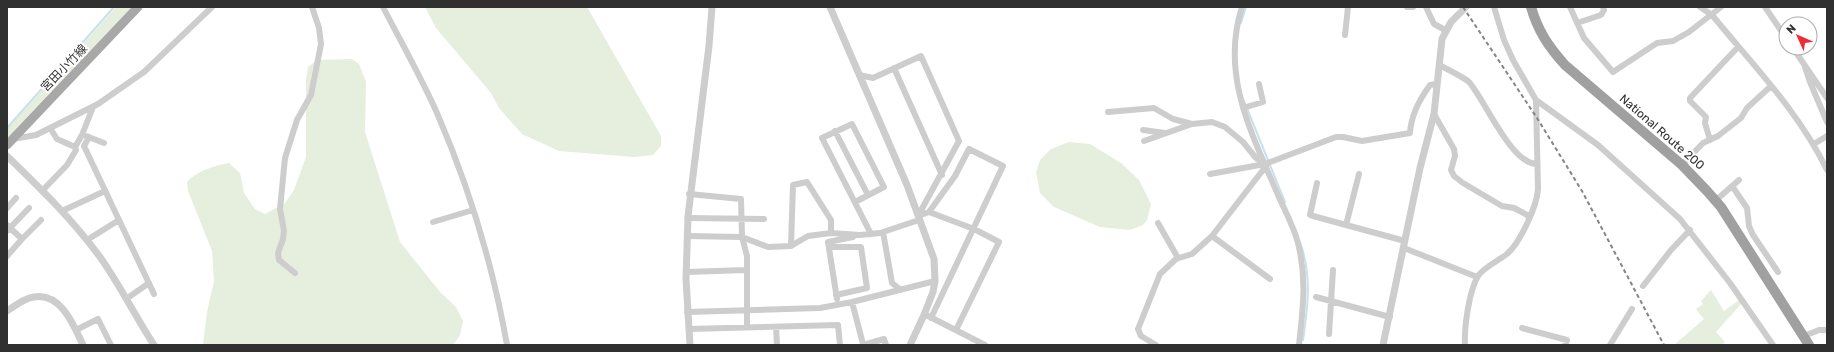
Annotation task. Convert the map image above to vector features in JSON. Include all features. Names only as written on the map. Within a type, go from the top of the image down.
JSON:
[{"type":"highway","name":"National Route 200","points":[[1530,7],[1537,27],[1551,50],[1565,65],[1682,165],[1715,200],[1806,341]]},
{"type":"main road","name":"宮田小竹線","points":[[10,142],[138,7]]},
{"type":"street","points":[[10,142],[36,135],[93,107],[144,72],[212,7]]},
{"type":"street","points":[[295,273],[279,260],[278,253],[284,231],[280,209],[285,158],[297,120],[311,95],[321,44],[319,28],[312,7]]},
{"type":"street","points":[[383,7],[437,112],[473,210],[484,242],[501,307],[507,345]]},
{"type":"street","points":[[690,345],[686,272],[689,194],[708,54],[712,7]]},
{"type":"street","points":[[830,7],[907,185],[934,259],[935,281],[928,316]]},
{"type":"street","points":[[1242,7],[1235,45],[1236,81],[1243,108],[1297,241],[1303,264],[1305,288],[1299,345]]},
{"type":"street","points":[[1345,35],[1348,7]]},
{"type":"street","points":[[1407,7],[1413,7]]},
{"type":"street","points":[[1426,7],[1434,24],[1445,30]]},
{"type":"street","points":[[1384,345],[1420,168],[1434,114],[1442,39],[1445,30],[1451,22],[1466,7]]},
{"type":"street","points":[[1494,7],[1504,40],[1513,60],[1536,100],[1598,145],[1680,219],[1730,283],[1773,345]]},
{"type":"street","points":[[1570,7],[1584,38],[1613,72],[1657,43],[1673,41],[1689,32],[1712,16],[1721,7]]},
{"type":"street","points":[[1577,23],[1601,15],[1604,10],[1603,7]]},
{"type":"street","points":[[1700,7],[1712,16],[1771,86],[1814,144],[1827,170]]},
{"type":"street","points":[[1765,7],[1778,26]]},
{"type":"street","points":[[1710,140],[1705,123],[1706,117],[1690,101],[1690,98],[1738,47]]},
{"type":"street","points":[[859,75],[873,78],[921,56],[960,141],[919,218]]},
{"type":"street","points":[[1798,56],[1827,98]]},
{"type":"street","points":[[1804,64],[1827,122]]},
{"type":"street","points":[[1439,65],[1468,81],[1512,147],[1529,163],[1537,164]]},
{"type":"street","points":[[894,68],[942,175]]},
{"type":"street","points":[[1243,108],[1262,102],[1259,84]]},
{"type":"street","points":[[1210,174],[1265,165],[1336,138],[1343,137],[1362,141],[1410,133],[1412,117],[1422,97],[1430,85],[1437,84]]},
{"type":"street","points":[[1682,165],[1703,144],[1741,118],[1746,108],[1771,86]]},
{"type":"street","points":[[1465,345],[1465,336],[1472,293],[1478,277],[1516,246],[1538,194],[1536,100]]},
{"type":"street","points":[[42,191],[67,165],[76,150],[75,147],[82,135],[93,107]]},
{"type":"street","points":[[1108,112],[1154,108],[1173,119],[1192,124]]},
{"type":"street","points":[[1434,114],[1454,149],[1455,156],[1451,170],[1454,176],[1502,206],[1514,208],[1529,216]]},
{"type":"street","points":[[1144,141],[1192,124],[1212,122],[1225,127],[1243,142],[1256,158],[1265,165]]},
{"type":"street","points":[[855,202],[884,187],[852,124],[822,138],[871,234]]},
{"type":"street","points":[[50,128],[57,140],[75,147]]},
{"type":"street","points":[[1143,130],[1167,133]]},
{"type":"street","points":[[835,131],[868,195]]},
{"type":"street","points":[[82,135],[104,143]]},
{"type":"street","points":[[1814,144],[1827,136]]},
{"type":"street","points":[[89,137],[84,146],[154,294]]},
{"type":"street","points":[[838,304],[828,242],[883,232],[919,218],[929,212],[954,176],[969,149],[1003,166],[974,229],[928,316],[910,345]]},
{"type":"street","points":[[7,156],[62,211],[87,240],[100,258],[154,345]]},
{"type":"street","points":[[1156,345],[1140,336],[1138,329],[1160,274],[1168,265],[1178,258],[1192,254],[1212,236],[1265,165]]},
{"type":"street","points":[[1346,225],[1359,174]]},
{"type":"street","points":[[1715,200],[1739,180]]},
{"type":"street","points":[[791,246],[793,185],[807,182],[831,220],[831,233]]},
{"type":"street","points":[[1317,183],[1310,215],[1405,244],[1478,277]]},
{"type":"street","points":[[1732,186],[1747,208],[1749,226],[1751,230],[1778,272]]},
{"type":"street","points":[[62,211],[105,190]]},
{"type":"street","points":[[689,194],[741,199],[742,237],[747,256],[747,328]]},
{"type":"street","points":[[7,208],[16,198]]},
{"type":"street","points":[[22,239],[8,228],[29,208]]},
{"type":"street","points":[[433,222],[473,210]]},
{"type":"street","points":[[929,212],[974,229],[999,242],[956,330]]},
{"type":"street","points":[[688,218],[764,219]]},
{"type":"street","points":[[8,254],[41,220]]},
{"type":"street","points":[[87,240],[120,220]]},
{"type":"street","points":[[1158,223],[1178,258]]},
{"type":"street","points":[[1643,286],[1671,250],[1690,230]]},
{"type":"street","points":[[883,232],[892,283],[901,290]]},
{"type":"street","points":[[687,236],[742,237],[768,247],[791,246],[808,236],[831,233],[860,235]]},
{"type":"street","points":[[1212,236],[1270,279]]},
{"type":"street","points":[[829,247],[861,247],[867,288],[836,295]]},
{"type":"street","points":[[686,272],[746,270]]},
{"type":"street","points":[[1329,334],[1333,270]]},
{"type":"street","points":[[687,312],[820,308],[852,302],[935,281]]},
{"type":"street","points":[[126,299],[149,283]]},
{"type":"street","points":[[7,311],[35,296],[49,299],[62,308],[76,330],[83,345]]},
{"type":"street","points":[[1316,297],[1390,317]]},
{"type":"street","points":[[852,302],[863,344],[884,339],[886,345]]},
{"type":"street","points":[[1610,345],[1632,309]]},
{"type":"street","points":[[928,316],[986,345]]},
{"type":"street","points":[[76,330],[98,320],[110,345]]},
{"type":"street","points":[[689,329],[838,325],[840,345]]},
{"type":"street","points":[[776,327],[777,345]]},
{"type":"street","points":[[1522,328],[1566,340],[1565,345]]},
{"type":"street","points":[[1806,341],[1819,330],[1827,330]]},
{"type":"green space","points":[[116,7],[133,7],[7,140],[7,129]]},
{"type":"green space","points":[[425,7],[587,7],[661,136],[661,146],[653,155],[634,157],[559,151],[522,134],[499,108],[491,93],[436,28]]},
{"type":"green space","points":[[352,59],[359,64],[366,82],[365,132],[400,242],[440,292],[456,307],[463,321],[460,335],[453,345],[203,345],[207,312],[214,281],[212,251],[188,191],[187,182],[196,174],[212,167],[229,163],[240,173],[244,193],[255,209],[265,214],[285,203],[294,190],[306,157],[306,81],[308,67],[317,60]]},
{"type":"green space","points":[[1069,142],[1090,144],[1121,163],[1139,180],[1151,204],[1147,220],[1143,225],[1130,230],[1100,227],[1054,207],[1040,193],[1036,172],[1040,160],[1051,149]]},
{"type":"green space","points":[[1711,290],[1724,311],[1739,300],[1741,304],[1716,332],[1725,342],[1722,345],[1674,345],[1704,319],[1696,309],[1703,304],[1701,301]]},
{"type":"waterway","points":[[7,128],[114,7]]},
{"type":"waterway","points":[[1241,23],[1246,7]]},
{"type":"waterway","points":[[1244,101],[1285,202]]},
{"type":"waterway","points":[[1300,242],[1304,254],[1308,279],[1303,340]]},
{"type":"railway","points":[[1463,7],[1537,118],[1582,191],[1664,345]]}]
